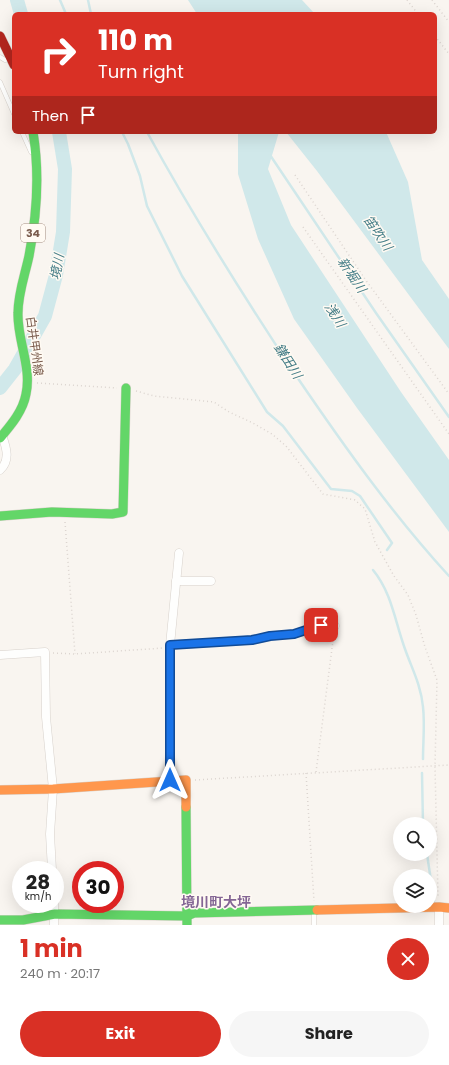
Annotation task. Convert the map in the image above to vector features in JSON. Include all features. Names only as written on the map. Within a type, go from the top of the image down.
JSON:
[{"type":"street","points":[[0,36],[12,60]]},
{"type":"street","name":"白井甲州線","points":[[1,437],[21,408],[26,394],[28,380],[18,333],[18,318],[38,198],[37,167],[33,134]]},
{"type":"street","points":[[0,516],[64,513],[112,514],[123,512],[126,388]]},
{"type":"street","points":[[0,470],[3,467],[7,452],[1,437]]},
{"type":"street","points":[[170,780],[170,645],[179,553]]},
{"type":"street","points":[[176,581],[211,581]]},
{"type":"street","points":[[170,645],[252,640],[270,636],[294,634],[321,625],[335,626]]},
{"type":"street","points":[[0,655],[45,652],[46,717],[52,789],[50,834],[52,861]]},
{"type":"street","points":[[0,790],[52,789],[186,780],[187,921]]},
{"type":"street","points":[[439,907],[439,925]]},
{"type":"street","points":[[187,921],[194,912],[449,908]]},
{"type":"street","points":[[0,920],[23,920],[55,914],[187,921]]},
{"type":"street","points":[[54,925],[55,914]]},
{"type":"lane","points":[[0,57],[12,62]]},
{"type":"lane","points":[[0,82],[12,109]]},
{"type":"lane","points":[[23,134],[37,167]]},
{"type":"lane","points":[[314,909],[314,925]]},
{"type":"path","points":[[407,0],[416,12]]},
{"type":"path","points":[[432,0],[449,22]]},
{"type":"path","points":[[437,39],[449,54]]},
{"type":"path","points":[[295,175],[365,279],[449,394]]},
{"type":"path","points":[[303,226],[449,434]]},
{"type":"path","points":[[28,380],[35,382],[126,388],[154,396],[214,402],[228,412],[253,423],[272,434],[286,446],[322,494],[355,500],[365,509],[375,542],[394,576],[408,595],[437,680],[435,766],[439,907]]},
{"type":"path","points":[[64,513],[75,654]]},
{"type":"path","points":[[316,772],[335,626]]},
{"type":"path","points":[[45,652],[75,654],[164,648],[170,645]]},
{"type":"path","points":[[186,780],[449,765]]},
{"type":"path","points":[[306,773],[314,909]]},
{"type":"water","points":[[188,0],[302,0],[313,12],[196,12]]},
{"type":"water","name":"浅川","points":[[238,134],[278,134],[268,169],[291,225],[401,392],[449,460],[449,532],[357,408],[294,319],[258,239],[238,174]]},
{"type":"water","name":"笛吹川","points":[[288,134],[387,134],[408,182],[422,260],[449,299],[449,349],[317,171]]},
{"type":"waterway","name":"境川","points":[[17,0],[20,12]]},
{"type":"waterway","points":[[60,0],[65,12]]},
{"type":"waterway","name":"鎌田川","points":[[88,0],[91,12]]},
{"type":"waterway","name":"境川","points":[[0,388],[15,369],[45,316],[56,275],[63,232],[65,169],[59,134]]},
{"type":"waterway","points":[[123,134],[140,176],[147,206],[182,276],[267,412],[283,426],[331,489],[352,491],[360,496],[392,543],[387,550]]},
{"type":"waterway","name":"鎌田川","points":[[148,134],[219,256],[297,377],[370,480],[408,529],[449,576]]},
{"type":"waterway","name":"新堀川","points":[[270,155],[376,313],[449,417]]},
{"type":"waterway","points":[[373,570],[385,588],[389,598],[420,691],[424,720],[423,759]]},
{"type":"waterway","points":[[422,773],[423,817]]},
{"type":"waterway","points":[[428,861],[429,869]]},
{"type":"traffic: fast","points":[[0,438],[19,412],[26,394],[27,374],[18,323],[18,306],[20,291],[32,241],[36,210],[37,179],[33,134]]},
{"type":"traffic: fast","points":[[0,516],[52,512],[112,514],[123,512],[126,388]]},
{"type":"traffic: fast","points":[[186,807],[187,925]]},
{"type":"traffic: fast","points":[[0,920],[23,920],[55,914],[187,916],[194,913],[317,910]]},
{"type":"traffic: slow","points":[[0,790],[53,789],[186,780],[186,807]]},
{"type":"traffic: slow","points":[[317,910],[449,908]]},
{"type":"traffic: jam","points":[[0,36],[12,61]]},
{"type":"district","name":"境川町大坪","points":[[216,902]]},
{"type":"route","points":[[170,780],[170,645],[252,640],[270,636],[294,634],[321,625]]}]
